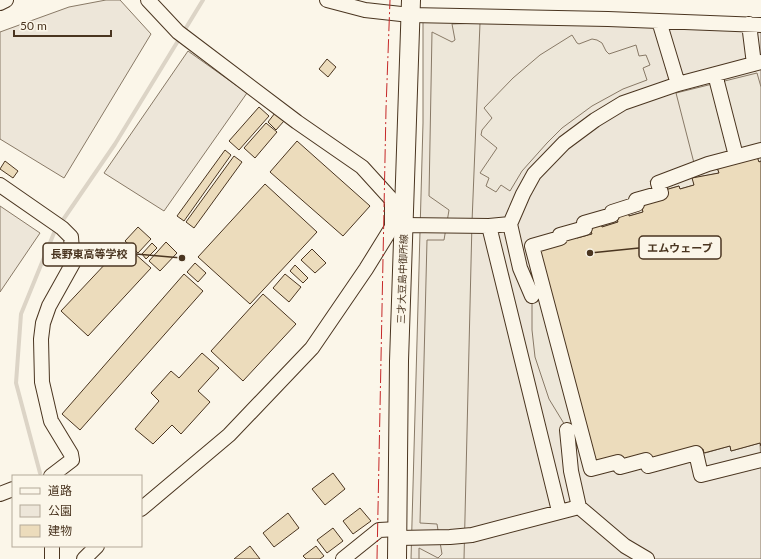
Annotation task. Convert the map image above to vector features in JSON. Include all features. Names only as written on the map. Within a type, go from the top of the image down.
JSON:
[{"type":"main road","name":"三才大豆島中御所線","points":[[397,559],[399,362],[398,226],[411,7]]},
{"type":"street","points":[[0,3],[6,0]]},
{"type":"street","points":[[142,507],[229,435],[312,348],[366,269],[398,226],[392,200],[362,167],[297,122],[181,34],[148,0]]},
{"type":"street","points":[[327,0],[365,10],[411,7],[659,21],[755,24],[757,63],[678,84],[623,103],[595,120],[564,143],[534,174],[523,194],[510,224],[520,268],[532,296]]},
{"type":"street","points":[[659,21],[678,84]]},
{"type":"street","points":[[717,74],[717,82],[736,156]]},
{"type":"street","points":[[760,156],[736,156],[713,167],[658,183],[661,193],[636,200],[637,204],[612,212],[612,215],[584,223],[586,228],[560,235],[560,238],[532,246],[591,469],[618,462],[620,467],[646,460],[648,466],[696,452],[701,475],[761,460]]},
{"type":"street","points":[[0,185],[60,226],[71,238],[73,264],[49,306],[41,339],[42,382],[51,421],[71,454],[72,460],[52,475]]},
{"type":"street","points":[[398,226],[489,226],[510,224]]},
{"type":"street","points":[[489,226],[560,511]]},
{"type":"street","points":[[567,430],[571,471],[579,507],[625,546],[647,559]]},
{"type":"street","points":[[0,494],[12,489]]},
{"type":"street","points":[[343,559],[379,530],[450,537],[472,535],[579,507]]},
{"type":"street","points":[[52,547],[52,559]]},
{"type":"street","points":[[84,559],[96,547]]},
{"type":"green space","points":[[106,0],[120,0],[151,34],[64,178],[0,139],[0,32],[69,7]]},
{"type":"green space","points":[[423,20],[761,30],[761,559],[411,559],[423,123]]},
{"type":"green space","points":[[188,51],[247,93],[164,211],[104,173]]},
{"type":"green space","points":[[0,206],[40,233],[0,292]]},
{"type":"shaded area","points":[[480,23],[472,222],[464,559],[419,559],[419,548],[438,558],[442,554],[437,524],[420,523],[427,240],[444,240],[449,210],[429,196],[432,32],[452,42],[455,40],[452,24]]},
{"type":"shaded area","points":[[572,35],[579,44],[592,39],[597,40],[602,43],[609,54],[636,45],[639,56],[646,55],[650,65],[643,68],[647,80],[623,89],[592,106],[562,128],[522,171],[510,191],[501,185],[496,192],[486,186],[489,178],[480,173],[497,148],[481,135],[482,130],[492,118],[484,108],[513,78],[540,55]]},
{"type":"shaded area","points":[[757,73],[761,87],[761,161],[759,162],[757,157],[717,168],[719,173],[693,178],[694,185],[680,189],[679,186],[665,190],[640,202],[643,212],[629,216],[628,211],[616,214],[618,222],[602,227],[590,225],[592,234],[677,457],[703,449],[705,453],[730,446],[731,451],[760,443],[761,463],[698,480],[690,455],[586,472],[577,445],[549,399],[535,357],[532,330],[532,296],[537,274],[558,236],[654,191],[650,181],[678,172],[677,168],[694,163],[676,93]]},
{"type":"building","points":[[327,59],[336,67],[328,77],[319,69]]},
{"type":"building","points":[[259,107],[269,116],[239,150],[229,141]]},
{"type":"building","points":[[275,113],[284,121],[276,130],[268,122]]},
{"type":"building","points":[[266,123],[277,132],[255,158],[244,148]]},
{"type":"building","points":[[297,141],[370,206],[343,236],[270,172]]},
{"type":"building","points":[[225,150],[231,155],[184,221],[177,216]]},
{"type":"building","points":[[234,156],[242,162],[194,228],[186,222]]},
{"type":"building","points":[[757,157],[759,162],[761,161],[761,446],[760,443],[731,451],[730,446],[704,453],[703,449],[676,457],[595,467],[536,249],[575,234],[577,238],[592,234],[589,225],[600,222],[602,227],[618,222],[615,214],[628,211],[629,216],[643,212],[640,201],[665,190],[679,186],[680,189],[694,185],[692,178],[719,173],[717,167]]},
{"type":"building","points":[[5,161],[18,171],[13,178],[0,169]]},
{"type":"building","points":[[265,184],[317,232],[250,304],[198,257]]},
{"type":"building","points":[[138,227],[151,239],[138,253],[125,241]]},
{"type":"building","points":[[166,242],[177,253],[160,271],[149,261]]},
{"type":"building","points":[[152,243],[157,248],[146,259],[142,254]]},
{"type":"building","points":[[124,244],[151,268],[88,336],[61,311]]},
{"type":"building","points":[[312,249],[326,263],[315,273],[301,260]]},
{"type":"building","points":[[195,263],[206,273],[198,282],[187,272]]},
{"type":"building","points":[[295,265],[308,278],[303,283],[290,271]]},
{"type":"building","points":[[184,274],[203,291],[80,430],[62,414]]},
{"type":"building","points":[[285,274],[301,287],[289,302],[273,288]]},
{"type":"building","points":[[263,294],[296,324],[243,381],[211,351]]},
{"type":"building","points":[[202,353],[219,368],[198,391],[210,402],[181,434],[172,425],[153,444],[135,429],[159,401],[151,393],[171,371],[179,378]]},
{"type":"building","points":[[333,473],[345,489],[325,505],[312,489]]},
{"type":"building","points":[[360,508],[371,521],[353,534],[343,521]]},
{"type":"building","points":[[288,513],[299,528],[274,547],[263,533]]},
{"type":"building","points":[[333,528],[343,541],[327,553],[317,540]]},
{"type":"building","points":[[250,546],[260,559],[234,559]]},
{"type":"building","points":[[316,546],[324,556],[320,559],[306,559],[303,556]]},
{"type":"waterway","points":[[40,473],[16,383],[21,314],[54,233],[115,144],[203,0]]},
{"type":"power","points":[[377,559],[386,109],[390,0]]},
{"type":"place","name":"エムウェーブ","points":[[590,253]]},
{"type":"place","name":"長野東高等学校","points":[[182,258]]}]
